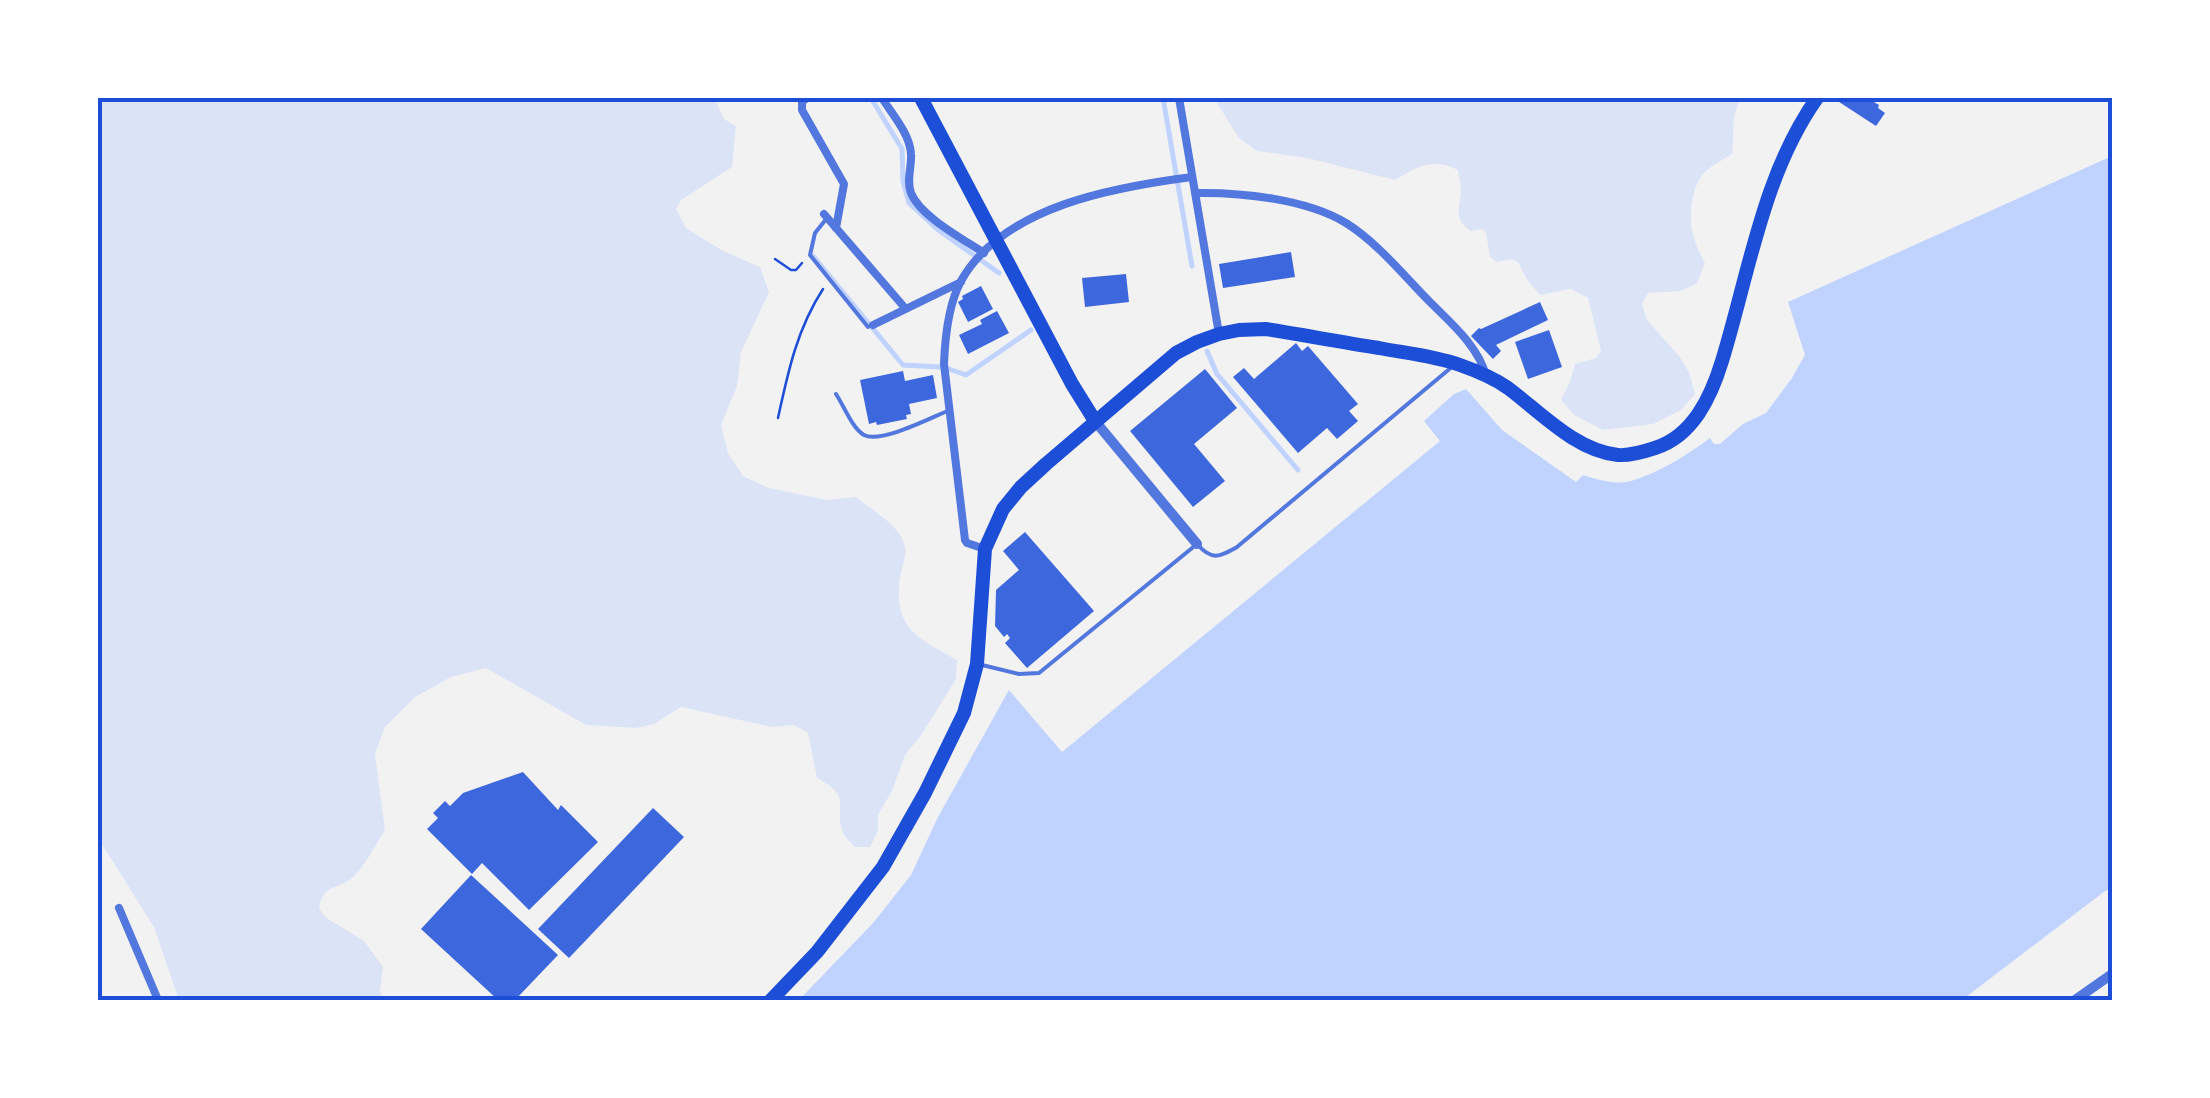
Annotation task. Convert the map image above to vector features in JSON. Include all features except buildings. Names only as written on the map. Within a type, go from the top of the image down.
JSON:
[{"type":"highway","points":[[921,98],[1095,421]]},
{"type":"highway","points":[[771,1000],[817,952],[883,868],[964,713],[977,664],[986,549],[1003,508],[1095,421],[1176,353],[1218,334],[1266,329],[1456,363],[1505,386],[1546,419],[1598,450],[1618,455],[1665,445],[1689,427],[1704,406],[1721,366],[1766,203],[1786,150],[1817,98]]},
{"type":"street","points":[[807,98],[802,102],[802,110],[844,184],[836,228]]},
{"type":"street","points":[[882,98],[909,144],[908,183],[912,196],[981,256]]},
{"type":"street","points":[[1179,98],[1188,178],[1195,193],[1218,334]]},
{"type":"street","points":[[986,549],[964,540],[944,364],[945,336],[961,282],[981,256],[1035,215],[1103,192],[1188,178]]},
{"type":"street","points":[[1195,193],[1275,199],[1345,223],[1450,322],[1483,361],[1486,376]]},
{"type":"street","points":[[826,216],[906,308]]},
{"type":"street","points":[[871,326],[961,282]]},
{"type":"street","points":[[1095,421],[1197,544]]},
{"type":"street","points":[[119,908],[158,1000]]},
{"type":"street","points":[[2075,1000],[2112,974]]},
{"type":"lane","points":[[826,216],[810,255],[871,326]]},
{"type":"lane","points":[[977,664],[1019,674],[1039,672],[1197,544],[1205,554],[1213,556],[1237,547],[1456,363]]},
{"type":"lane","points":[[836,394],[854,424],[868,437],[891,434],[950,410]]},
{"type":"path","points":[[776,259],[794,270],[810,255]]},
{"type":"path","points":[[778,418],[796,342],[810,310],[824,287],[832,282]]},
{"type":"shaded area","points":[[98,98],[714,98],[724,119],[736,126],[732,167],[681,200],[676,209],[686,228],[723,251],[760,267],[769,292],[741,352],[737,386],[721,425],[728,453],[743,476],[769,488],[827,500],[856,497],[892,525],[905,547],[899,595],[905,621],[920,638],[957,660],[956,679],[905,755],[878,815],[878,831],[870,847],[855,847],[844,835],[839,797],[817,778],[808,733],[794,725],[772,727],[681,707],[654,724],[636,728],[586,725],[486,668],[451,677],[415,697],[385,727],[375,754],[385,830],[358,872],[328,890],[321,900],[319,908],[325,917],[364,941],[383,967],[380,992],[384,1000],[179,1000],[154,927],[98,838]]},
{"type":"shaded area","points":[[1216,98],[1742,98],[1734,117],[1732,154],[1705,172],[1694,193],[1692,230],[1705,263],[1697,283],[1681,291],[1648,293],[1642,304],[1647,320],[1689,372],[1695,394],[1681,410],[1653,424],[1603,430],[1574,415],[1561,400],[1575,364],[1596,358],[1601,351],[1588,298],[1571,289],[1540,295],[1518,262],[1497,262],[1490,257],[1486,232],[1471,231],[1459,217],[1458,170],[1433,164],[1395,180],[1307,158],[1257,151],[1239,138]]},
{"type":"water","points":[[2112,156],[2112,888],[1962,1000],[799,1000],[874,922],[911,875],[938,817],[1009,690],[1062,752],[1440,441],[1424,421],[1454,394],[1466,389],[1502,430],[1576,482],[1583,475],[1619,482],[1641,478],[1710,438],[1714,444],[1720,444],[1743,424],[1766,413],[1805,355],[1788,302]]},
{"type":"waterway","points":[[871,98],[902,149],[903,181],[909,203],[937,229],[999,273]]},
{"type":"waterway","points":[[1163,98],[1192,266]]},
{"type":"waterway","points":[[813,256],[903,365],[941,367]]},
{"type":"waterway","points":[[949,369],[966,375],[1031,330]]},
{"type":"waterway","points":[[1207,351],[1217,374],[1298,470]]}]
